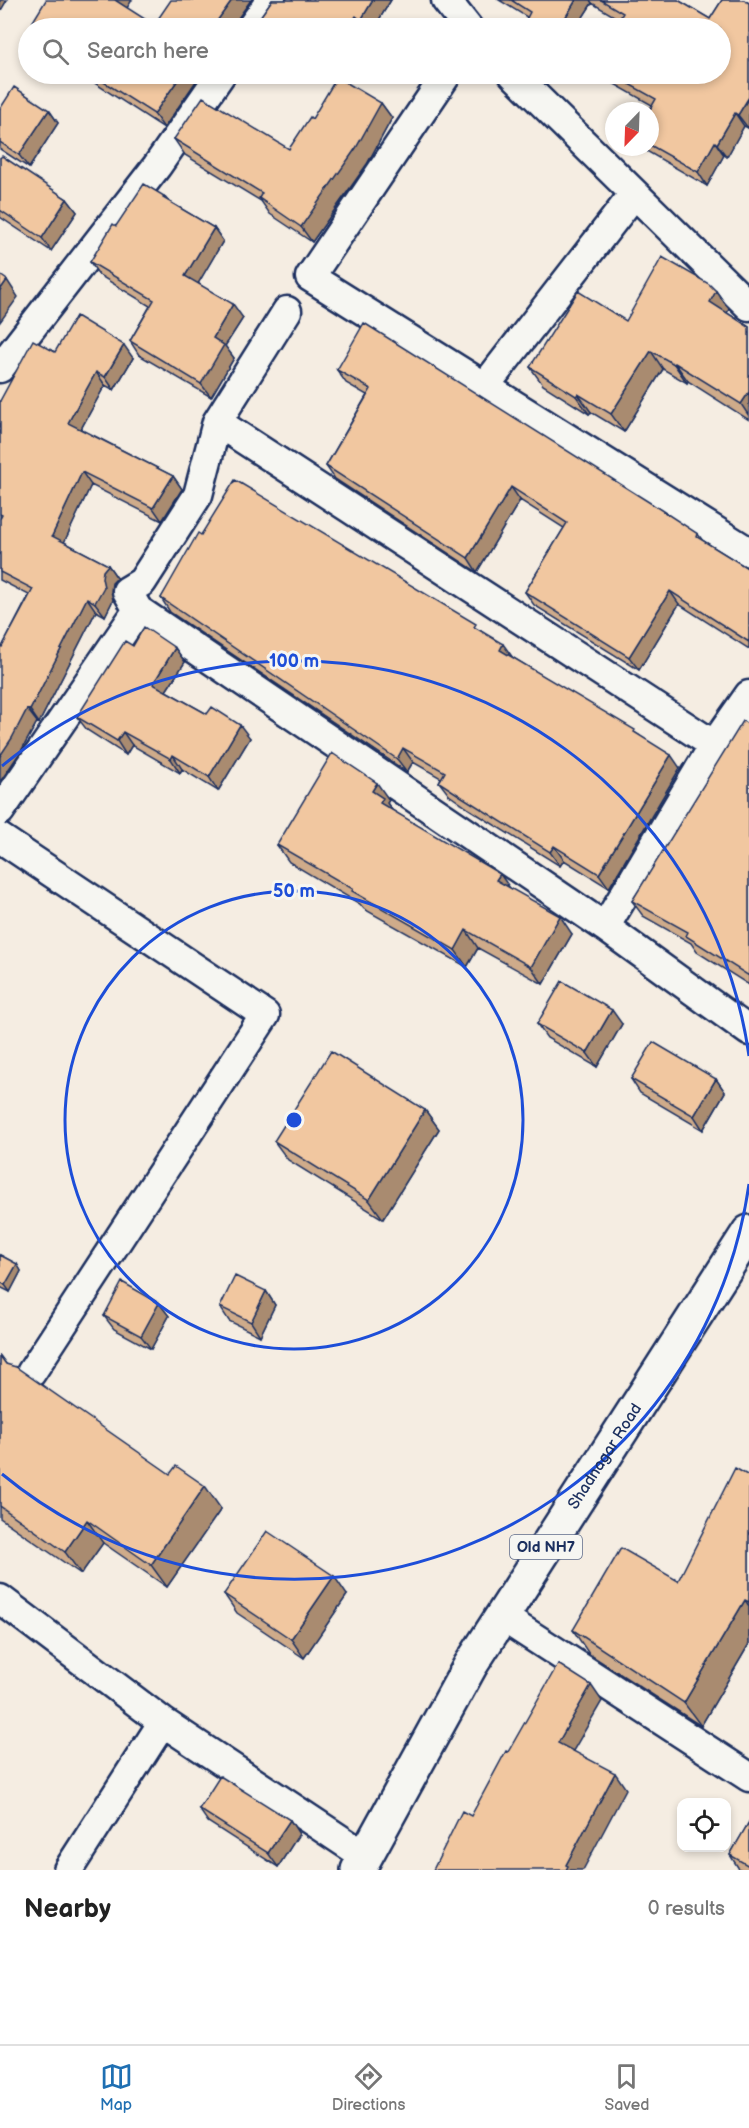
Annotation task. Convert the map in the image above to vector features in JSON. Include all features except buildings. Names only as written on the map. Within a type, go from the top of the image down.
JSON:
[{"type":"main road","name":"Shadnagar Road","points":[[362,1863],[470,1666],[749,1232]]},
{"type":"street","points":[[258,18],[271,0]]},
{"type":"street","points":[[446,0],[460,18]]},
{"type":"street","points":[[0,368],[158,166],[213,84]]},
{"type":"street","points":[[440,84],[310,277],[749,552]]},
{"type":"street","points":[[523,84],[748,305]]},
{"type":"street","points":[[485,386],[634,194]]},
{"type":"street","points":[[287,311],[217,422],[198,495],[141,582],[127,591],[138,610],[605,927],[749,1031]]},
{"type":"street","points":[[217,422],[714,746]]},
{"type":"street","points":[[0,811],[138,610]]},
{"type":"street","points":[[605,927],[714,746],[749,695]]},
{"type":"street","points":[[0,838],[266,1015],[31,1373]]},
{"type":"street","points":[[0,1599],[163,1722],[362,1863]]},
{"type":"street","points":[[501,1616],[749,1777]]},
{"type":"street","points":[[68,1870],[163,1722]]}]
